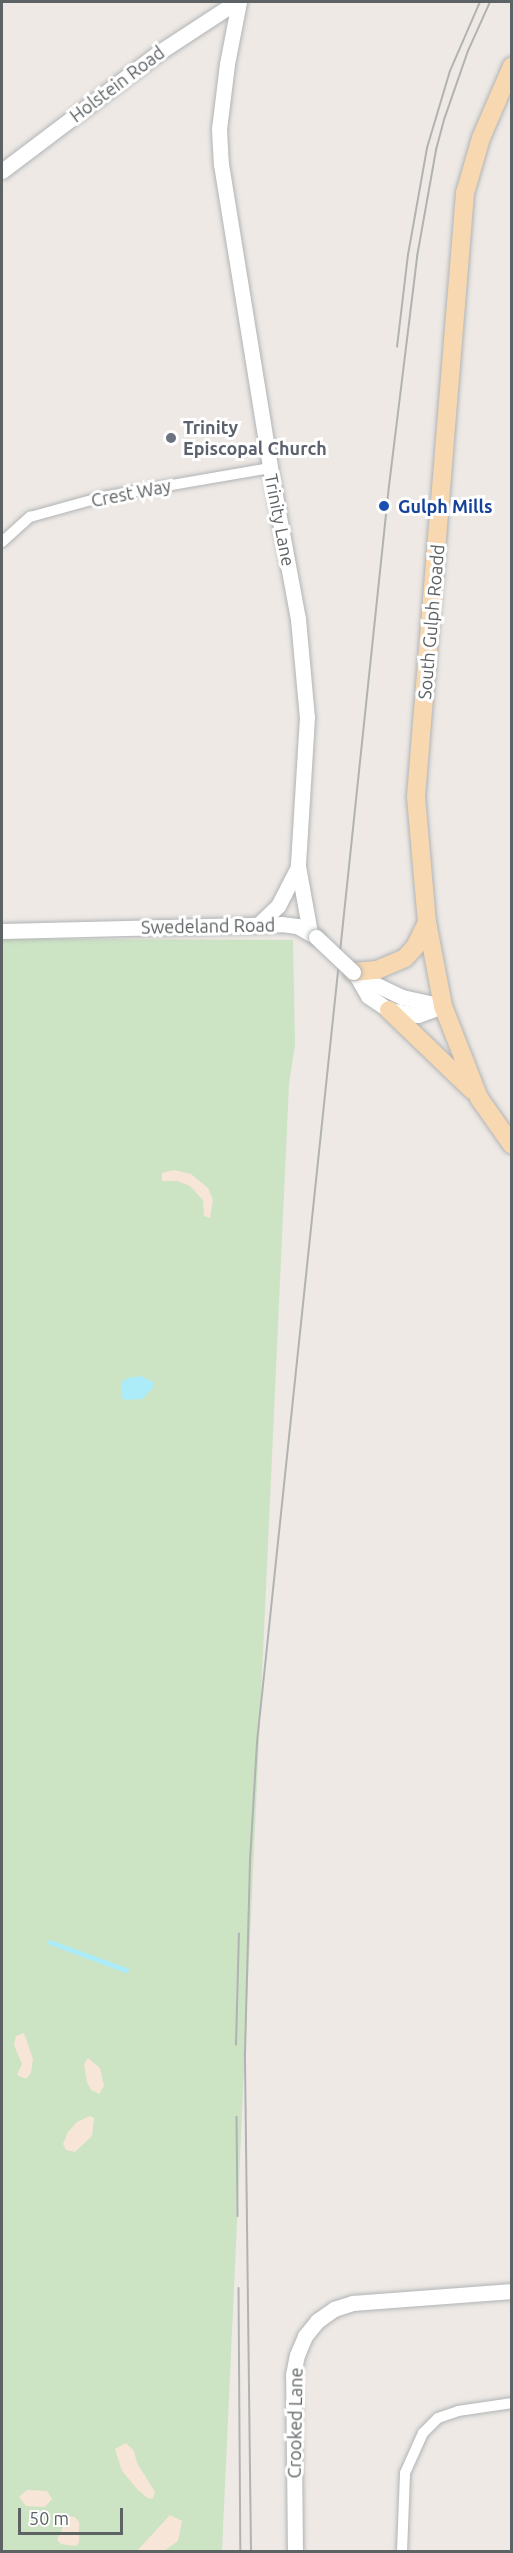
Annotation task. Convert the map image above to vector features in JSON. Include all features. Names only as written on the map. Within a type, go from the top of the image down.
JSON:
[{"type":"main road","name":"South Gulph Roadd","points":[[479,1098],[442,1006],[426,922],[417,797],[465,193],[481,138],[512,66]]},
{"type":"main road","points":[[355,974],[377,970],[405,958],[415,947],[426,922]]},
{"type":"main road","points":[[389,1010],[479,1098],[512,1145]]},
{"type":"street","name":"Holstein Road","points":[[2,171],[158,52],[237,2]]},
{"type":"street","name":"Trinity Lane","points":[[237,2],[219,129],[221,164],[270,468],[298,619],[307,717],[298,866],[313,935]]},
{"type":"street","name":"Crest Way","points":[[2,542],[30,517],[102,496],[270,468]]},
{"type":"street","points":[[258,925],[278,906],[298,866]]},
{"type":"street","name":"Swedeland Road","points":[[2,931],[297,926],[313,935],[355,974],[402,997],[442,1006]]},
{"type":"street","points":[[355,974],[369,996],[389,1010],[418,1015],[442,1006]]},
{"type":"street","name":"Crooked Lane","points":[[295,2552],[293,2375],[297,2355],[305,2336],[317,2321],[334,2309],[353,2303],[512,2291]]},
{"type":"street","points":[[402,2552],[405,2473],[423,2433],[438,2418],[458,2411],[512,2403]]},
{"type":"green space","points":[[2,939],[293,940],[295,1045],[289,1084],[222,2551],[2,2551]]},
{"type":"sand","points":[[174,1170],[191,1174],[208,1188],[213,1200],[210,1218],[204,1216],[203,1200],[190,1186],[177,1181],[162,1181],[162,1173]]},
{"type":"sand","points":[[24,2033],[33,2059],[31,2073],[26,2079],[17,2075],[22,2064],[14,2045],[16,2036]]},
{"type":"sand","points":[[88,2058],[100,2068],[104,2086],[99,2094],[91,2090],[87,2082],[84,2064]]},
{"type":"sand","points":[[90,2116],[94,2118],[92,2136],[75,2152],[66,2150],[63,2144],[68,2132],[77,2122]]},
{"type":"sand","points":[[126,2443],[134,2451],[137,2463],[155,2492],[153,2498],[149,2499],[138,2490],[122,2471],[115,2449]]},
{"type":"sand","points":[[27,2490],[47,2491],[52,2499],[45,2507],[26,2506],[19,2497]]},
{"type":"sand","points":[[170,2515],[182,2521],[178,2541],[164,2551],[137,2551]]},
{"type":"sand","points":[[68,2516],[75,2517],[79,2522],[79,2542],[76,2546],[61,2544],[57,2540]]},
{"type":"water","points":[[141,1376],[153,1382],[153,1388],[142,1399],[125,1400],[122,1398],[121,1383],[127,1378]]},
{"type":"waterway","points":[[50,1942],[126,1970]]},
{"type":"tram line","points":[[397,347],[408,255],[427,148],[450,71],[480,2]]},
{"type":"tram line","points":[[251,2552],[245,2053],[250,1861],[257,1742],[389,486],[417,257],[436,150],[445,117],[468,51],[490,2]]},
{"type":"tram line","points":[[236,2045],[239,1934]]},
{"type":"tram line","points":[[237,2117],[238,2216]]},
{"type":"tram line","points":[[239,2288],[241,2552]]},
{"type":"place","name":"Trinity Episcopal Church","points":[[171,438]]},
{"type":"place","name":"Gulph Mills","points":[[384,506]]}]
